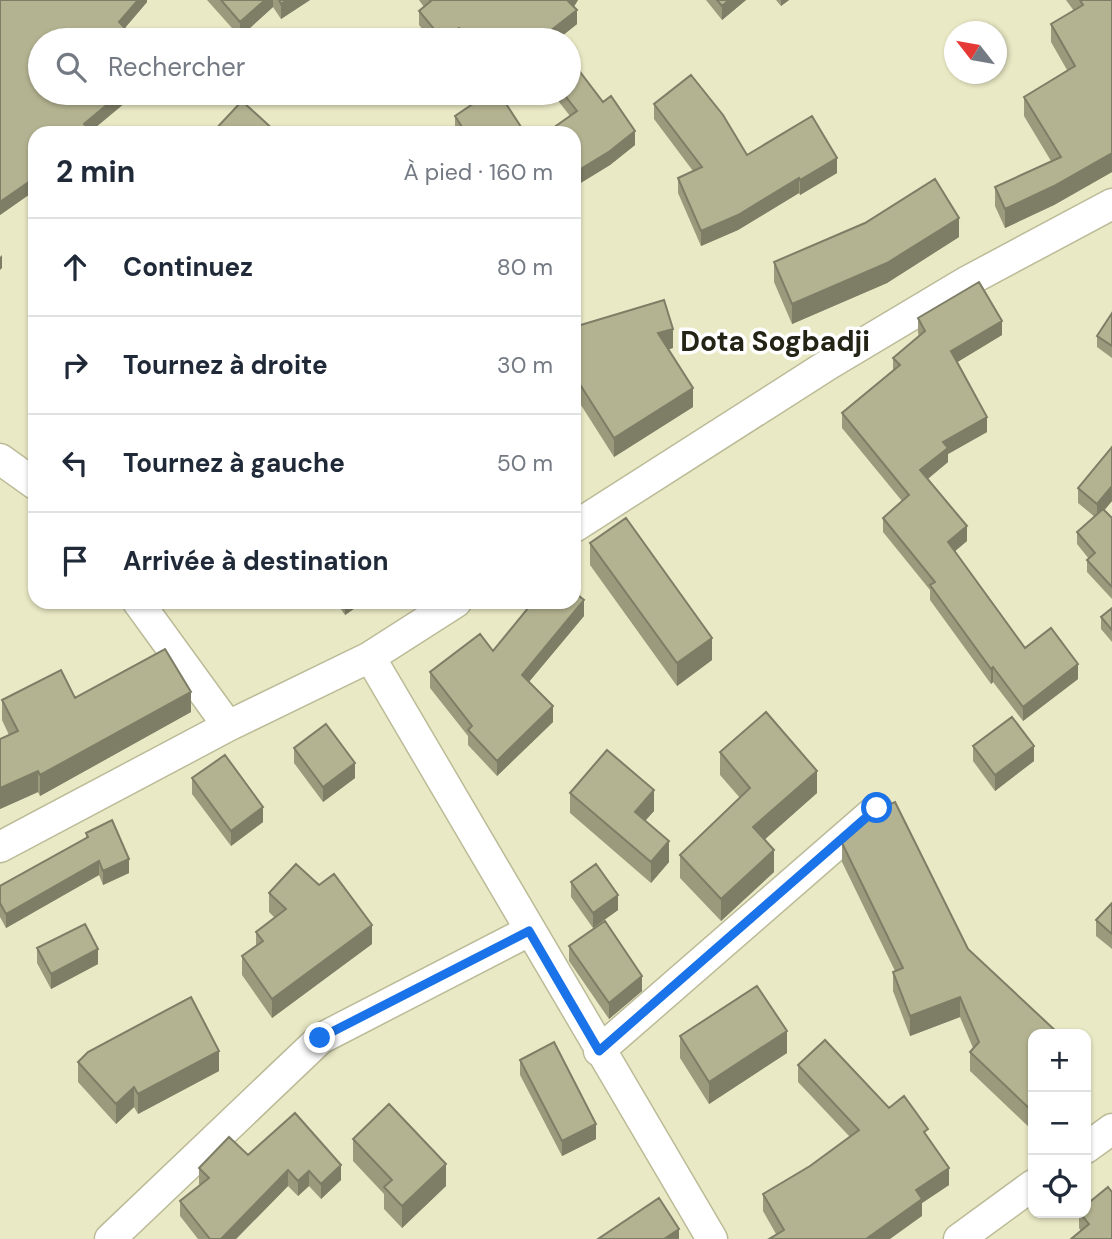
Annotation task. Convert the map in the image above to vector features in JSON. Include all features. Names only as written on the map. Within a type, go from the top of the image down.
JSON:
[{"type":"street","points":[[581,523],[840,357],[968,281],[1112,204]]},
{"type":"street","points":[[0,459],[28,479]]},
{"type":"street","points":[[143,609],[228,726]]},
{"type":"street","points":[[0,847],[228,726],[370,657],[445,609]]},
{"type":"street","points":[[370,657],[599,1051],[712,1239]]},
{"type":"street","points":[[599,1051],[877,808]]},
{"type":"street","points":[[110,1239],[320,1038],[529,931]]},
{"type":"street","points":[[1091,1144],[1112,1129]]},
{"type":"street","points":[[959,1239],[1028,1189]]},
{"type":"building","points":[[0,0],[138,0],[119,22],[125,28],[28,28],[28,105],[107,105],[84,124],[86,126],[28,126],[28,182],[0,202]]},
{"type":"building","points":[[221,0],[265,0],[240,22]]},
{"type":"building","points":[[568,0],[577,10],[554,28],[433,28],[419,11],[431,1]]},
{"type":"building","points":[[717,0],[729,0],[722,6]]},
{"type":"building","points":[[1080,0],[1112,0],[1112,153],[1054,186],[1005,209],[995,187],[1061,157],[1024,97],[1075,66],[1051,24],[1083,5]]},
{"type":"building","points":[[581,73],[603,102],[611,96],[635,131],[581,169],[581,126],[556,126],[577,111],[572,105],[581,105]]},
{"type":"building","points":[[691,75],[723,115],[747,155],[812,116],[837,158],[738,215],[701,231],[678,178],[702,167],[654,104]]},
{"type":"building","points":[[238,105],[246,105],[269,126],[219,126]]},
{"type":"building","points":[[471,105],[507,105],[520,126],[461,126],[455,116]]},
{"type":"building","points":[[935,179],[959,218],[887,263],[792,304],[774,262],[865,223]]},
{"type":"building","points":[[979,282],[1002,321],[951,351],[987,417],[943,442],[948,448],[920,470],[967,526],[948,542],[1025,648],[1051,628],[1078,664],[1023,707],[993,667],[991,669],[930,585],[935,582],[883,518],[909,495],[842,413],[900,365],[893,358],[925,331],[918,318]]},
{"type":"building","points":[[664,300],[673,329],[658,333],[693,388],[614,438],[581,386],[581,325]]},
{"type":"building","points":[[1112,313],[1112,346],[1097,336]]},
{"type":"building","points":[[1112,447],[1112,486],[1097,504],[1078,488]]},
{"type":"building","points":[[1103,509],[1112,518],[1112,587],[1087,560],[1095,553],[1077,532]]},
{"type":"building","points":[[626,518],[712,638],[677,663],[590,543]]},
{"type":"building","points":[[1112,608],[1112,630],[1101,617]]},
{"type":"building","points":[[527,609],[577,609],[522,675],[553,706],[497,761],[468,730],[472,726],[430,672],[480,634],[493,651]]},
{"type":"building","points":[[165,649],[191,692],[40,775],[38,771],[0,788],[0,739],[18,731],[2,700],[61,670],[75,698]]},
{"type":"building","points":[[766,712],[817,771],[753,827],[774,850],[721,899],[680,855],[750,788],[720,752]]},
{"type":"building","points":[[1012,717],[1034,746],[995,775],[973,746]]},
{"type":"building","points":[[326,724],[355,763],[323,787],[294,748]]},
{"type":"building","points":[[607,750],[654,790],[635,812],[669,841],[651,862],[570,793]]},
{"type":"building","points":[[225,755],[263,807],[231,831],[192,778]]},
{"type":"building","points":[[895,802],[968,949],[1054,1029],[1028,1029],[1028,1107],[970,1052],[979,1042],[960,997],[910,1016],[893,972],[903,968],[842,843],[882,808]]},
{"type":"building","points":[[112,820],[129,859],[103,871],[99,861],[6,914],[0,903],[0,886],[88,837],[86,833]]},
{"type":"building","points":[[296,864],[319,885],[334,874],[372,925],[272,999],[242,956],[263,941],[256,932],[286,909],[269,893]]},
{"type":"building","points":[[596,864],[618,895],[593,913],[571,882]]},
{"type":"building","points":[[1112,903],[1112,934],[1096,920]]},
{"type":"building","points":[[605,921],[642,976],[609,1003],[569,946]]},
{"type":"building","points":[[85,924],[98,949],[51,974],[37,948]]},
{"type":"building","points":[[757,986],[787,1031],[709,1082],[680,1036]]},
{"type":"building","points":[[191,997],[219,1051],[138,1094],[134,1087],[116,1104],[78,1062],[88,1052]]},
{"type":"building","points":[[825,1040],[889,1108],[904,1096],[928,1129],[924,1132],[949,1168],[916,1190],[922,1199],[866,1239],[769,1239],[784,1230],[763,1194],[810,1166],[859,1130],[798,1065]]},
{"type":"building","points":[[554,1042],[596,1124],[562,1141],[520,1060]]},
{"type":"building","points":[[389,1104],[446,1164],[402,1206],[384,1187],[392,1180],[353,1139]]},
{"type":"building","points":[[295,1113],[341,1165],[321,1184],[309,1171],[298,1181],[288,1170],[221,1239],[210,1239],[180,1201],[209,1178],[199,1168],[229,1137],[248,1155]]},
{"type":"building","points":[[1108,1187],[1112,1192],[1112,1239],[1071,1239],[1089,1224],[1084,1218],[1091,1218],[1091,1201]]},
{"type":"building","points":[[659,1198],[679,1229],[664,1239],[598,1239]]},
{"type":"district","name":"Dota Sogbadji","points":[[775,341]]},
{"type":"route","points":[[320,1038],[529,931],[599,1051],[877,808]]}]
